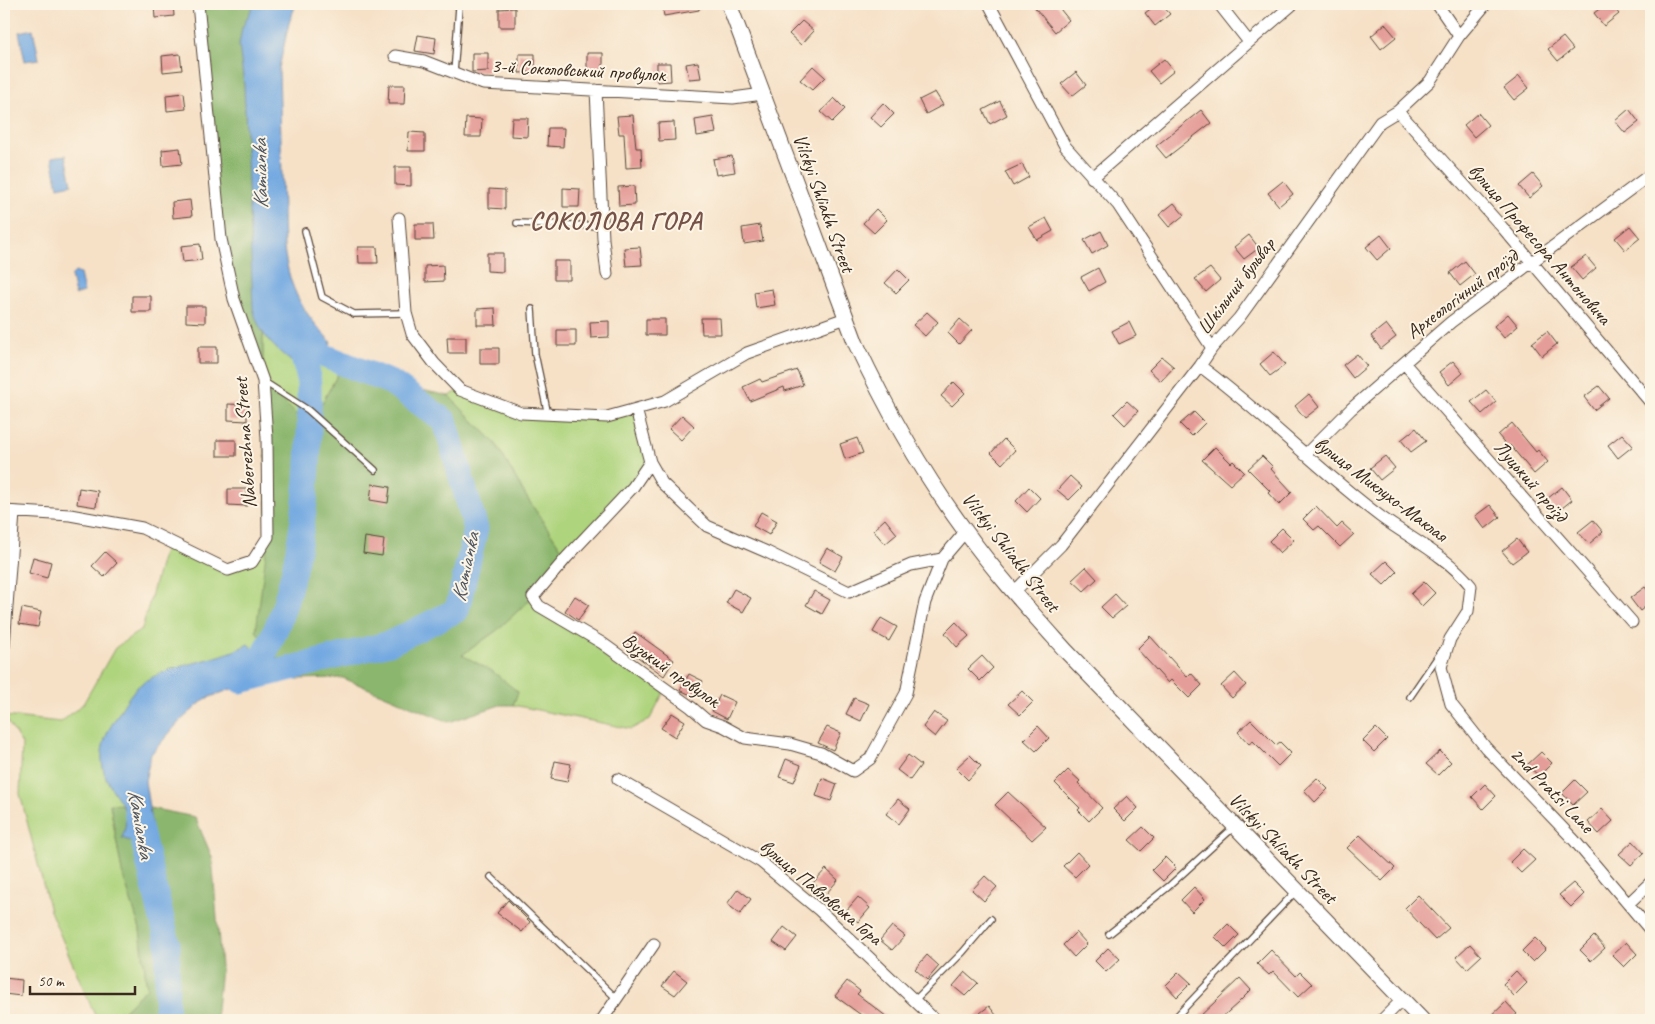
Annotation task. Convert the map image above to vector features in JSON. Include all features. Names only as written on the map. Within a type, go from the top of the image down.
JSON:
[{"type":"street","name":"Naberezhna Street","points":[[9,512],[70,515],[142,528],[228,570],[252,562],[268,537],[269,500],[263,381],[234,299],[222,240],[198,4]]},
{"type":"street","name":"Vilskyi Shliakh Street","points":[[728,4],[856,344],[888,408],[912,450],[965,532],[1014,592],[1067,652],[1422,1020]]},
{"type":"street","points":[[990,4],[1065,146],[1118,205],[1212,348]]},
{"type":"street","points":[[1219,4],[1249,42]]},
{"type":"street","points":[[1092,178],[1293,4]]},
{"type":"street","points":[[1437,4],[1459,36]]},
{"type":"street","name":"Шкільний бульвар","points":[[1014,592],[1061,545],[1212,348],[1239,318],[1380,122],[1398,111],[1430,81],[1459,36],[1486,4]]},
{"type":"street","name":"3-й Соколовський провулок","points":[[396,56],[424,61],[483,84],[733,98],[763,94]]},
{"type":"street","points":[[596,90],[602,226],[607,274]]},
{"type":"street","name":"вулиця Професора Антоновича","points":[[1398,111],[1533,263],[1651,403]]},
{"type":"street","name":"Археологічний проїзд","points":[[1305,455],[1350,409],[1451,322],[1651,174]]},
{"type":"street","points":[[399,218],[406,313],[412,334],[434,363],[460,390],[521,413],[607,417],[665,401],[747,353],[846,318]]},
{"type":"street","name":"Луцький проїзд","points":[[1404,363],[1632,622]]},
{"type":"street","name":"вулиця Миклухо-Маклая","points":[[1200,366],[1239,395],[1305,455],[1381,516],[1458,569],[1471,586],[1468,611],[1450,639],[1441,667]]},
{"type":"street","points":[[636,409],[650,462],[662,483],[707,526],[767,552],[850,592],[911,565],[942,559]]},
{"type":"street","name":"Вузький провулок","points":[[650,462],[633,487],[567,557],[533,597],[539,606],[602,643],[691,707],[706,720],[723,726],[745,738],[790,744],[821,752],[853,771],[870,759],[906,692],[925,602],[942,559],[965,532]]},
{"type":"street","points":[[4,646],[9,512]]},
{"type":"street","name":"2nd Pratsi Lane","points":[[1441,667],[1451,704],[1457,712],[1486,748],[1574,840],[1651,932]]},
{"type":"street","name":"вулиця Павловська Гора","points":[[618,779],[761,862],[826,917],[935,1020]]},
{"type":"street","points":[[1628,904],[1651,882]]},
{"type":"street","points":[[602,1020],[654,944]]},
{"type":"street","points":[[1382,1020],[1402,1000]]},
{"type":"lane","points":[[454,73],[459,7],[456,4]]},
{"type":"lane","points":[[517,223],[602,226]]},
{"type":"lane","points":[[305,231],[322,296],[354,314],[406,313]]},
{"type":"lane","points":[[532,309],[535,354],[548,414]]},
{"type":"lane","points":[[263,381],[308,410],[375,470]]},
{"type":"lane","points":[[1410,697],[1450,639]]},
{"type":"lane","points":[[1109,934],[1168,887],[1234,827]]},
{"type":"lane","points":[[491,877],[617,999]]},
{"type":"lane","points":[[1174,1020],[1296,890]]},
{"type":"lane","points":[[915,1000],[963,952],[990,918]]},
{"type":"green space","points":[[198,4],[277,4],[263,267],[263,381],[221,239]]},
{"type":"green space","points":[[263,267],[296,338],[325,356],[392,383],[339,372],[309,427],[263,381]]},
{"type":"green space","points":[[339,372],[449,396],[496,444],[527,498],[567,557],[533,597],[496,631],[462,655],[492,671],[518,692],[513,705],[500,705],[449,722],[343,678],[293,679],[256,631],[268,537],[263,381],[309,427]]},
{"type":"green space","points":[[460,390],[521,413],[607,417],[636,409],[650,462],[567,557],[527,498],[496,444],[449,396]]},
{"type":"green space","points":[[268,537],[286,670],[236,680],[132,719],[134,805],[110,805],[122,872],[140,929],[147,988],[114,1020],[97,1020],[50,911],[20,794],[22,744],[4,716],[61,722],[83,704],[115,648],[142,629],[167,540],[228,570],[252,562]]},
{"type":"green space","points":[[533,597],[665,690],[650,719],[631,729],[513,705],[518,692],[462,655],[496,631]]},
{"type":"green space","points":[[110,804],[134,805],[195,817],[212,857],[221,967],[216,1020],[114,1020],[147,988],[140,929],[122,872]]},
{"type":"water","points":[[254,4],[296,4],[289,23],[279,68],[284,248],[290,276],[299,300],[312,320],[331,342],[325,356],[308,375],[282,354],[267,338],[256,320],[253,308],[244,85],[239,45],[242,28]]},
{"type":"water","points":[[33,29],[39,59],[25,61],[19,32]]},
{"type":"water","points":[[66,155],[72,184],[58,187],[52,157]]},
{"type":"water","points":[[75,272],[80,274],[84,292],[75,295],[71,276]]},
{"type":"water","points":[[248,644],[271,666],[277,678],[234,688],[205,699],[180,721],[151,754],[145,781],[154,841],[138,844],[122,838],[125,826],[124,808],[106,778],[102,755],[108,732],[126,701],[137,687],[153,677],[222,655]]},
{"type":"building","points":[[154,4],[173,4],[174,16],[155,18]]},
{"type":"building","points":[[662,4],[699,4],[699,10],[664,16]]},
{"type":"building","points":[[1032,4],[1056,4],[1069,20],[1055,32]]},
{"type":"building","points":[[1157,4],[1161,4],[1170,14],[1155,26],[1145,13]]},
{"type":"building","points":[[1606,4],[1611,4],[1619,14],[1604,26],[1594,13]]},
{"type":"building","points":[[515,8],[515,27],[499,27],[499,9]]},
{"type":"building","points":[[802,21],[814,31],[801,45],[789,34]]},
{"type":"building","points":[[1385,24],[1396,37],[1381,49],[1371,36]]},
{"type":"building","points":[[418,35],[436,38],[434,54],[415,51]]},
{"type":"building","points":[[1563,37],[1573,49],[1558,61],[1548,49]]},
{"type":"building","points":[[472,53],[488,53],[488,71],[472,72]]},
{"type":"building","points":[[587,53],[603,53],[603,72],[587,72]]},
{"type":"building","points":[[180,54],[182,70],[163,72],[162,56]]},
{"type":"building","points":[[519,54],[535,54],[535,72],[519,73]]},
{"type":"building","points":[[1164,59],[1174,71],[1159,83],[1149,71]]},
{"type":"building","points":[[698,62],[701,78],[689,79],[686,64]]},
{"type":"building","points":[[657,63],[670,63],[671,81],[657,82]]},
{"type":"building","points":[[813,66],[825,77],[812,90],[800,80]]},
{"type":"building","points":[[1076,72],[1086,85],[1072,96],[1061,84]]},
{"type":"building","points":[[1519,76],[1529,88],[1514,100],[1504,88]]},
{"type":"building","points":[[389,85],[405,85],[404,104],[388,104]]},
{"type":"building","points":[[935,92],[943,105],[926,114],[919,100]]},
{"type":"building","points":[[184,93],[186,109],[167,111],[166,95]]},
{"type":"building","points":[[834,98],[845,109],[832,122],[821,112]]},
{"type":"building","points":[[1000,101],[1007,115],[990,124],[983,110]]},
{"type":"building","points":[[883,103],[894,114],[881,127],[870,117]]},
{"type":"building","points":[[1629,109],[1639,122],[1625,133],[1615,121]]},
{"type":"building","points":[[1201,110],[1211,123],[1166,158],[1156,146]]},
{"type":"building","points":[[1478,113],[1488,125],[1474,137],[1464,125]]},
{"type":"building","points":[[633,115],[636,148],[641,148],[642,167],[626,168],[624,134],[619,134],[617,116]]},
{"type":"building","points":[[713,117],[716,133],[697,136],[695,120]]},
{"type":"building","points":[[466,118],[482,119],[481,137],[465,137]]},
{"type":"building","points":[[512,118],[528,118],[527,137],[511,136]]},
{"type":"building","points":[[674,122],[675,140],[659,141],[658,123]]},
{"type":"building","points":[[548,128],[564,128],[563,147],[547,146]]},
{"type":"building","points":[[409,132],[425,133],[425,151],[408,151]]},
{"type":"building","points":[[180,148],[182,164],[163,166],[162,150]]},
{"type":"building","points":[[732,156],[735,172],[716,175],[713,159]]},
{"type":"building","points":[[1022,164],[1029,177],[1013,186],[1005,172]]},
{"type":"building","points":[[395,167],[411,167],[411,186],[395,185]]},
{"type":"building","points":[[1533,174],[1543,186],[1529,198],[1519,186]]},
{"type":"building","points":[[1283,181],[1293,194],[1279,206],[1268,193]]},
{"type":"building","points":[[634,186],[635,205],[619,206],[618,187]]},
{"type":"building","points":[[563,188],[580,189],[579,207],[563,207]]},
{"type":"building","points":[[489,189],[505,190],[505,209],[489,208]]},
{"type":"building","points":[[190,200],[192,216],[173,218],[172,202]]},
{"type":"building","points":[[1174,203],[1184,215],[1169,227],[1159,215]]},
{"type":"building","points":[[876,209],[887,220],[874,233],[863,223]]},
{"type":"building","points":[[1046,218],[1053,231],[1037,240],[1029,227]]},
{"type":"building","points":[[415,224],[433,224],[434,240],[415,240]]},
{"type":"building","points":[[760,225],[763,241],[744,244],[742,228]]},
{"type":"building","points":[[1630,226],[1640,238],[1625,250],[1615,238]]},
{"type":"building","points":[[1101,231],[1108,245],[1092,254],[1084,240]]},
{"type":"building","points":[[1249,235],[1259,248],[1244,259],[1234,247]]},
{"type":"building","points":[[1381,235],[1391,248],[1377,260],[1366,247]]},
{"type":"building","points":[[200,244],[202,260],[183,262],[181,246]]},
{"type":"building","points":[[358,247],[377,247],[378,263],[359,263]]},
{"type":"building","points":[[640,247],[642,265],[626,266],[624,248]]},
{"type":"building","points":[[487,253],[503,253],[503,272],[487,271]]},
{"type":"building","points":[[1586,256],[1596,268],[1582,280],[1571,267]]},
{"type":"building","points":[[554,261],[570,261],[570,280],[554,280]]},
{"type":"building","points":[[1465,261],[1475,274],[1460,286],[1450,273]]},
{"type":"building","points":[[443,265],[444,281],[425,282],[425,266]]},
{"type":"building","points":[[1098,268],[1105,282],[1089,291],[1081,277]]},
{"type":"building","points":[[1210,268],[1220,280],[1206,292],[1195,279]]},
{"type":"building","points":[[898,269],[909,280],[896,293],[885,283]]},
{"type":"building","points":[[772,289],[775,305],[756,308],[754,292]]},
{"type":"building","points":[[132,296],[151,296],[151,312],[132,312]]},
{"type":"building","points":[[186,306],[205,306],[205,323],[186,322]]},
{"type":"building","points":[[495,308],[496,325],[477,325],[477,309]]},
{"type":"building","points":[[927,312],[938,322],[925,336],[913,325]]},
{"type":"building","points":[[1508,314],[1518,326],[1504,338],[1494,326]]},
{"type":"building","points":[[701,318],[720,318],[721,334],[702,334]]},
{"type":"building","points":[[646,319],[665,319],[665,335],[646,335]]},
{"type":"building","points":[[960,319],[972,330],[959,344],[948,333]]},
{"type":"building","points":[[609,321],[609,337],[591,338],[590,322]]},
{"type":"building","points":[[1129,322],[1136,336],[1119,344],[1112,331]]},
{"type":"building","points":[[1386,324],[1396,337],[1381,349],[1371,336]]},
{"type":"building","points":[[557,330],[576,330],[576,346],[557,346]]},
{"type":"building","points":[[1547,331],[1557,344],[1542,356],[1532,343]]},
{"type":"building","points":[[447,337],[466,337],[466,353],[448,353]]},
{"type":"building","points":[[198,347],[217,347],[217,363],[198,363]]},
{"type":"building","points":[[480,348],[499,348],[499,364],[480,364]]},
{"type":"building","points":[[1274,352],[1285,365],[1270,376],[1260,364]]},
{"type":"building","points":[[1357,354],[1367,366],[1353,378],[1343,365]]},
{"type":"building","points":[[1162,357],[1174,367],[1161,381],[1149,370]]},
{"type":"building","points":[[1453,361],[1463,373],[1449,385],[1439,372]]},
{"type":"building","points":[[797,370],[803,385],[785,391],[784,387],[750,401],[743,387],[760,379],[762,382]]},
{"type":"building","points":[[954,382],[965,393],[952,406],[941,396]]},
{"type":"building","points":[[1599,386],[1609,398],[1594,410],[1584,397]]},
{"type":"building","points":[[1486,390],[1496,402],[1482,414],[1471,402]]},
{"type":"building","points":[[1309,394],[1319,407],[1305,418],[1295,406]]},
{"type":"building","points":[[1127,401],[1138,411],[1125,425],[1114,414]]},
{"type":"building","points":[[228,404],[247,405],[247,421],[228,420]]},
{"type":"building","points":[[1194,412],[1205,423],[1192,436],[1180,424]]},
{"type":"building","points":[[682,415],[694,426],[681,440],[669,429]]},
{"type":"building","points":[[1512,423],[1536,452],[1538,450],[1548,462],[1534,474],[1510,445],[1508,447],[1498,435]]},
{"type":"building","points":[[1416,428],[1426,441],[1411,452],[1401,440]]},
{"type":"building","points":[[1622,434],[1633,446],[1618,458],[1608,445]]},
{"type":"building","points":[[857,438],[863,453],[845,459],[840,444]]},
{"type":"building","points":[[1004,439],[1015,450],[1002,464],[991,453]]},
{"type":"building","points":[[217,440],[236,440],[236,456],[217,456]]},
{"type":"building","points":[[1215,447],[1231,463],[1233,461],[1244,472],[1230,485],[1202,460]]},
{"type":"building","points":[[1262,456],[1292,492],[1279,505],[1268,493],[1270,491],[1248,469]]},
{"type":"building","points":[[1385,456],[1395,468],[1380,480],[1370,468]]},
{"type":"building","points":[[1070,476],[1082,487],[1069,500],[1057,490]]},
{"type":"building","points":[[372,484],[390,487],[388,503],[370,500]]},
{"type":"building","points":[[1029,487],[1040,498],[1027,512],[1016,501]]},
{"type":"building","points":[[1562,487],[1572,500],[1557,512],[1547,499]]},
{"type":"building","points":[[79,488],[98,491],[96,507],[77,504]]},
{"type":"building","points":[[228,489],[247,489],[247,506],[228,505]]},
{"type":"building","points":[[1490,505],[1500,517],[1485,529],[1475,516]]},
{"type":"building","points":[[1316,506],[1337,528],[1342,523],[1354,534],[1340,547],[1319,526],[1314,530],[1303,519]]},
{"type":"building","points":[[761,512],[777,521],[769,535],[753,526]]},
{"type":"building","points":[[885,519],[897,534],[885,544],[873,530]]},
{"type":"building","points":[[1593,520],[1603,532],[1589,544],[1578,532]]},
{"type":"building","points":[[1282,528],[1294,540],[1280,553],[1269,541]]},
{"type":"building","points":[[365,537],[384,540],[382,556],[363,553]]},
{"type":"building","points":[[1517,539],[1527,552],[1512,563],[1502,551]]},
{"type":"building","points":[[827,548],[843,557],[835,571],[819,562]]},
{"type":"building","points":[[105,552],[117,563],[104,577],[92,566]]},
{"type":"building","points":[[33,557],[51,562],[47,578],[29,573]]},
{"type":"building","points":[[1386,561],[1397,572],[1384,585],[1372,574]]},
{"type":"building","points":[[1086,567],[1097,579],[1084,591],[1072,580]]},
{"type":"building","points":[[1424,582],[1435,593],[1422,606],[1411,594]]},
{"type":"building","points":[[1645,587],[1651,595],[1651,602],[1640,611],[1630,598]]},
{"type":"building","points":[[734,589],[751,598],[743,612],[726,603]]},
{"type":"building","points":[[814,591],[830,600],[822,614],[806,605]]},
{"type":"building","points":[[1115,594],[1126,606],[1112,618],[1101,607]]},
{"type":"building","points":[[575,596],[589,605],[578,620],[565,611]]},
{"type":"building","points":[[22,608],[41,612],[38,627],[19,624]]},
{"type":"building","points":[[881,618],[897,627],[889,641],[873,632]]},
{"type":"building","points":[[956,622],[969,636],[957,647],[945,633]]},
{"type":"building","points":[[635,632],[674,660],[664,676],[624,647]]},
{"type":"building","points":[[1150,636],[1187,677],[1191,673],[1202,685],[1189,698],[1171,680],[1168,683],[1137,649]]},
{"type":"building","points":[[982,656],[993,668],[980,681],[968,669]]},
{"type":"building","points":[[1235,673],[1246,685],[1232,698],[1221,686]]},
{"type":"building","points":[[689,674],[703,681],[695,697],[680,690]]},
{"type":"building","points":[[1022,691],[1033,702],[1020,715],[1008,704]]},
{"type":"building","points":[[720,695],[735,702],[727,719],[712,711]]},
{"type":"building","points":[[854,698],[869,704],[861,721],[846,714]]},
{"type":"building","points":[[934,712],[947,721],[935,737],[923,727]]},
{"type":"building","points":[[672,713],[685,721],[675,737],[661,728]]},
{"type":"building","points":[[1251,720],[1276,745],[1280,742],[1291,753],[1278,766],[1253,741],[1249,744],[1238,732]]},
{"type":"building","points":[[1038,726],[1049,738],[1036,751],[1024,740]]},
{"type":"building","points":[[827,727],[841,733],[833,750],[818,743]]},
{"type":"building","points":[[1376,728],[1387,739],[1374,752],[1363,741]]},
{"type":"building","points":[[1440,751],[1451,762],[1438,775],[1426,764]]},
{"type":"building","points":[[1541,752],[1552,763],[1539,776],[1527,765]]},
{"type":"building","points":[[908,755],[921,765],[910,780],[897,770]]},
{"type":"building","points":[[970,755],[981,766],[968,780],[956,768]]},
{"type":"building","points":[[786,759],[801,765],[794,782],[779,777]]},
{"type":"building","points":[[555,761],[571,764],[567,782],[551,779]]},
{"type":"building","points":[[1068,770],[1080,781],[1078,783],[1102,808],[1089,821],[1078,810],[1080,808],[1055,783]]},
{"type":"building","points":[[822,778],[837,784],[831,801],[816,796]]},
{"type":"building","points":[[1317,778],[1328,789],[1315,802],[1304,790]]},
{"type":"building","points":[[1575,780],[1587,792],[1573,805],[1562,793]]},
{"type":"building","points":[[1485,784],[1496,796],[1483,809],[1472,797]]},
{"type":"building","points":[[1008,792],[1046,827],[1032,840],[995,805]]},
{"type":"building","points":[[1127,796],[1138,808],[1125,821],[1113,809]]},
{"type":"building","points":[[898,799],[910,809],[899,824],[886,814]]},
{"type":"building","points":[[1602,809],[1613,821],[1599,834],[1588,822]]},
{"type":"building","points":[[1143,827],[1154,838],[1141,851],[1129,840]]},
{"type":"building","points":[[1360,835],[1395,868],[1382,881],[1347,848]]},
{"type":"building","points":[[1633,841],[1644,853],[1631,865],[1619,854]]},
{"type":"building","points":[[1523,849],[1535,860],[1521,873],[1510,862]]},
{"type":"building","points":[[1077,852],[1088,864],[1075,877],[1063,866]]},
{"type":"building","points":[[1165,857],[1176,868],[1163,881],[1152,870]]},
{"type":"building","points":[[826,869],[838,880],[826,894],[813,883]]},
{"type":"building","points":[[985,876],[997,887],[984,901],[972,890]]},
{"type":"building","points":[[1573,883],[1584,894],[1571,907],[1559,895]]},
{"type":"building","points":[[1194,887],[1205,899],[1192,912],[1181,900]]},
{"type":"building","points":[[738,889],[751,899],[740,914],[727,904]]},
{"type":"building","points":[[1418,895],[1449,928],[1435,940],[1405,908]]},
{"type":"building","points":[[858,897],[870,908],[858,922],[846,911]]},
{"type":"building","points":[[508,900],[530,922],[522,932],[497,913]]},
{"type":"building","points":[[1228,924],[1239,935],[1226,948],[1215,937]]},
{"type":"building","points":[[892,926],[905,936],[892,950],[880,940]]},
{"type":"building","points":[[784,927],[797,937],[786,951],[773,942]]},
{"type":"building","points":[[1076,932],[1087,944],[1074,957],[1063,945]]},
{"type":"building","points":[[1594,936],[1605,948],[1591,961],[1580,950]]},
{"type":"building","points":[[1535,938],[1546,949],[1533,962],[1522,951]]},
{"type":"building","points":[[1626,942],[1637,954],[1624,967],[1612,955]]},
{"type":"building","points":[[1470,944],[1481,956],[1467,969],[1456,957]]},
{"type":"building","points":[[1108,948],[1120,959],[1106,972],[1095,961]]},
{"type":"building","points":[[1271,950],[1296,976],[1300,972],[1312,984],[1298,997],[1273,971],[1269,975],[1257,964]]},
{"type":"building","points":[[927,955],[939,966],[927,980],[915,969]]},
{"type":"building","points":[[674,971],[687,981],[675,995],[662,986]]},
{"type":"building","points":[[1516,971],[1527,983],[1514,996],[1503,984]]},
{"type":"building","points":[[965,972],[978,983],[965,996],[953,986]]},
{"type":"building","points":[[1179,972],[1191,983],[1177,997],[1166,985]]},
{"type":"building","points":[[4,978],[22,980],[21,996],[4,994]]},
{"type":"building","points":[[1240,978],[1251,990],[1238,1003],[1219,1020],[1196,1020]]},
{"type":"building","points":[[847,981],[860,991],[857,994],[891,1020],[868,1020],[835,996]]},
{"type":"building","points":[[1506,1002],[1517,1014],[1510,1020],[1487,1020]]},
{"type":"building","points":[[989,1006],[1000,1020],[971,1020]]},
{"type":"waterway","name":"Kamianka","points":[[241,681],[390,643],[457,610],[476,529],[445,421],[392,383],[325,356],[297,339]]},
{"type":"waterway","name":"Kamianka","points":[[249,679],[265,652],[279,621],[289,588],[303,518],[309,449],[309,380],[298,343]]},
{"type":"waterway","name":"Kamianka","points":[[136,811],[168,944],[166,1020]]},
{"type":"district","name":"СОКОЛОВА ГОРА","points":[[616,221]]}]
